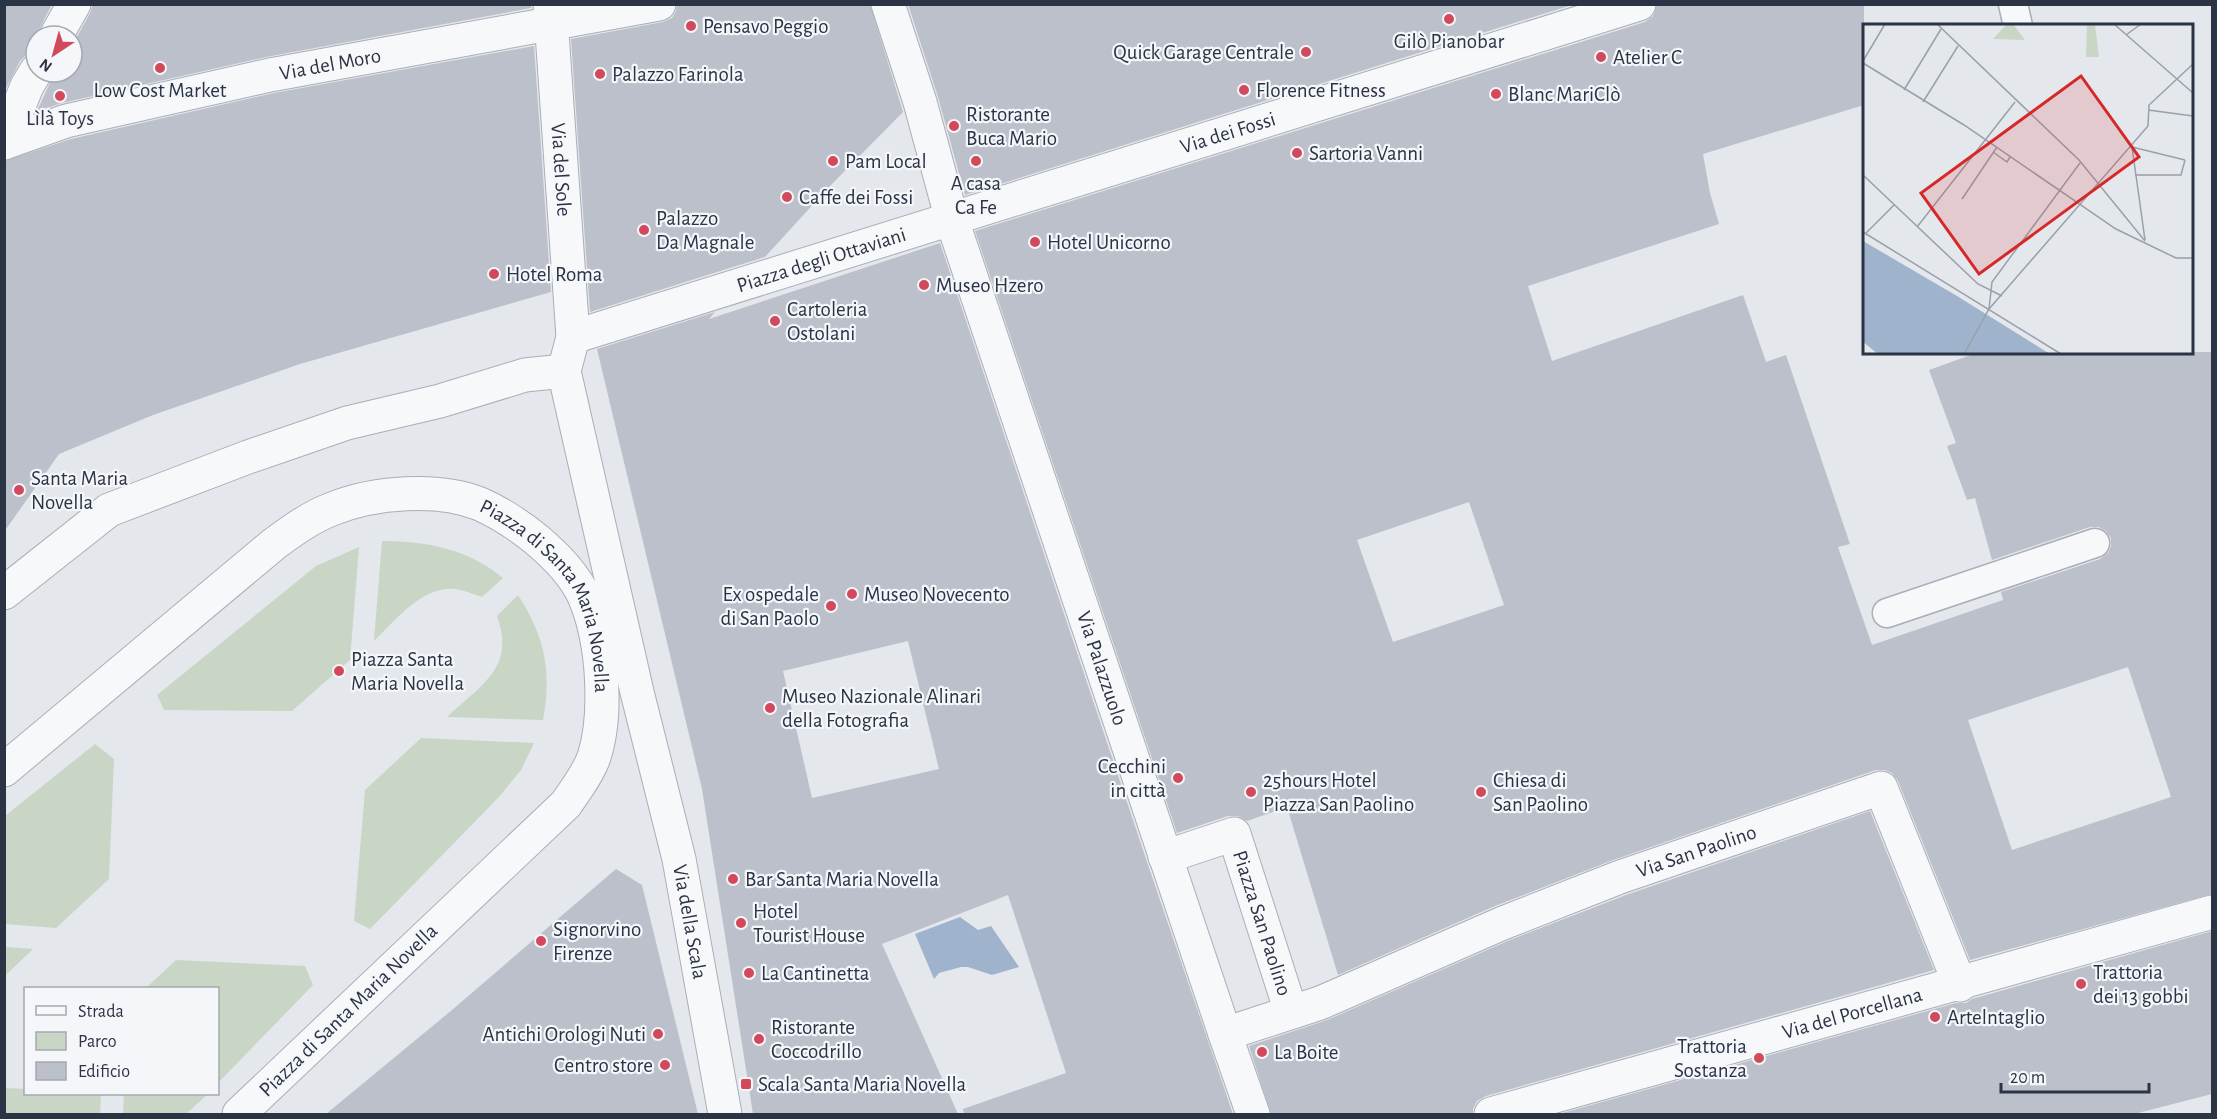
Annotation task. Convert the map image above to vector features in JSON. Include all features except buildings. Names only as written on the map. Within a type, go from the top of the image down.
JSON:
[{"type":"street","points":[[63,24],[74,4]]},
{"type":"street","name":"Via del Moro","points":[[4,143],[66,121],[551,14],[659,4]]},
{"type":"street","points":[[888,4],[920,102],[952,220]]},
{"type":"street","name":"Via dei Fossi","points":[[952,220],[1640,4]]},
{"type":"street","name":"Via del Sole","points":[[551,14],[573,337]]},
{"type":"street","points":[[4,143],[28,84]]},
{"type":"street","name":"Piazza degli Ottaviani","points":[[573,337],[952,220]]},
{"type":"street","name":"Via Palazzuolo","points":[[952,220],[1253,1114]]},
{"type":"street","points":[[4,592],[109,510],[248,457],[347,423],[440,401],[525,375],[564,370],[573,337]]},
{"type":"street","name":"Via della Scala","points":[[564,370],[646,730],[679,859],[725,1114]]},
{"type":"street","name":"Piazza di Santa Maria Novella","points":[[4,770],[274,544],[306,521],[334,508],[371,498],[414,493],[443,495],[478,503],[527,532],[567,569],[583,595],[594,625],[600,655],[601,725],[594,758],[584,776],[566,804],[239,1114]]},
{"type":"street","name":"Via San Paolino","points":[[1305,1008],[1503,923],[1620,877],[1881,788],[1960,985]]},
{"type":"street","name":"Piazza San Paolino","points":[[1166,856],[1234,834],[1305,1008],[1225,1034]]},
{"type":"street","name":"Via del Porcellana","points":[[1491,1114],[1960,985],[2212,912]]},
{"type":"lane","points":[[2013,4],[2018,24]]},
{"type":"lane","points":[[1887,613],[2095,543]]},
{"type":"green space","points":[[382,541],[431,545],[446,549],[476,560],[503,578],[482,597],[455,589],[432,593],[410,606],[374,641]]},
{"type":"green space","points":[[359,547],[350,660],[292,711],[164,710],[157,695],[316,566]]},
{"type":"green space","points":[[518,595],[535,625],[544,655],[547,686],[543,720],[447,717],[492,674],[502,649],[502,634],[497,616]]},
{"type":"green space","points":[[421,738],[534,743],[521,770],[498,798],[370,929],[354,921],[365,790]]},
{"type":"green space","points":[[95,744],[114,759],[109,879],[56,928],[5,924],[5,816]]},
{"type":"green space","points":[[4,947],[33,949],[5,976]]},
{"type":"green space","points":[[176,960],[305,966],[313,985],[219,1082],[219,987],[147,987]]},
{"type":"green space","points":[[5,1088],[24,1089],[24,1095],[101,1095],[100,1114],[5,1114]]},
{"type":"green space","points":[[124,1095],[207,1095],[186,1114],[123,1114]]},
{"type":"water","points":[[960,917],[978,930],[991,926],[1019,967],[992,975],[961,967],[939,973],[934,979],[915,934]]},
{"type":"place","name":"Gilò Pianobar","points":[[1449,19]]},
{"type":"place","name":"Pensavo Peggio","points":[[691,26]]},
{"type":"place","name":"Quick Garage Centrale","points":[[1306,52]]},
{"type":"place","name":"Atelier C","points":[[1601,57]]},
{"type":"place","name":"Low Cost Market","points":[[160,68]]},
{"type":"place","name":"Palazzo Farinola","points":[[600,74]]},
{"type":"place","name":"Florence Fitness","points":[[1244,90]]},
{"type":"place","name":"Blanc MariClò","points":[[1496,94]]},
{"type":"place","name":"Lìlà Toys","points":[[60,96]]},
{"type":"place","name":"Ristorante Buca Mario","points":[[954,126]]},
{"type":"place","name":"Sartoria Vanni","points":[[1297,153]]},
{"type":"place","name":"Pam Local","points":[[833,161]]},
{"type":"place","name":"A casa Ca Fe","points":[[976,161]]},
{"type":"place","name":"Caffe dei Fossi","points":[[787,197]]},
{"type":"place","name":"Palazzo Da Magnale","points":[[644,230]]},
{"type":"place","name":"Hotel Unicorno","points":[[1035,242]]},
{"type":"place","name":"Hotel Roma","points":[[494,274]]},
{"type":"place","name":"Museo Hzero","points":[[924,285]]},
{"type":"place","name":"Cartoleria Ostolani","points":[[775,321]]},
{"type":"place","name":"Santa Maria Novella","points":[[19,490]]},
{"type":"place","name":"Museo Novecento","points":[[852,594]]},
{"type":"place","name":"Ex ospedale di San Paolo","points":[[831,606]]},
{"type":"place","name":"Piazza Santa Maria Novella","points":[[339,671]]},
{"type":"place","name":"Museo Nazionale Alinari della Fotografia","points":[[770,708]]},
{"type":"place","name":"Cecchini in città","points":[[1178,778]]},
{"type":"place","name":"25hours Hotel Piazza San Paolino","points":[[1251,792]]},
{"type":"place","name":"Chiesa di San Paolino","points":[[1481,792]]},
{"type":"place","name":"Bar Santa Maria Novella","points":[[733,879]]},
{"type":"place","name":"Hotel Tourist House","points":[[741,923]]},
{"type":"place","name":"Signorvino Firenze","points":[[541,941]]},
{"type":"place","name":"La Cantinetta","points":[[749,973]]},
{"type":"place","name":"Trattoria dei 13 gobbi","points":[[2081,984]]},
{"type":"place","name":"Artelntaglio","points":[[1935,1017]]},
{"type":"place","name":"Antichi Orologi Nuti","points":[[658,1034]]},
{"type":"place","name":"Ristorante Coccodrillo","points":[[759,1039]]},
{"type":"place","name":"La Boite","points":[[1262,1052]]},
{"type":"place","name":"Trattoria Sostanza","points":[[1759,1058]]},
{"type":"place","name":"Centro store","points":[[665,1065]]},
{"type":"place","name":"Scala Santa Maria Novella","points":[[746,1084]]}]
